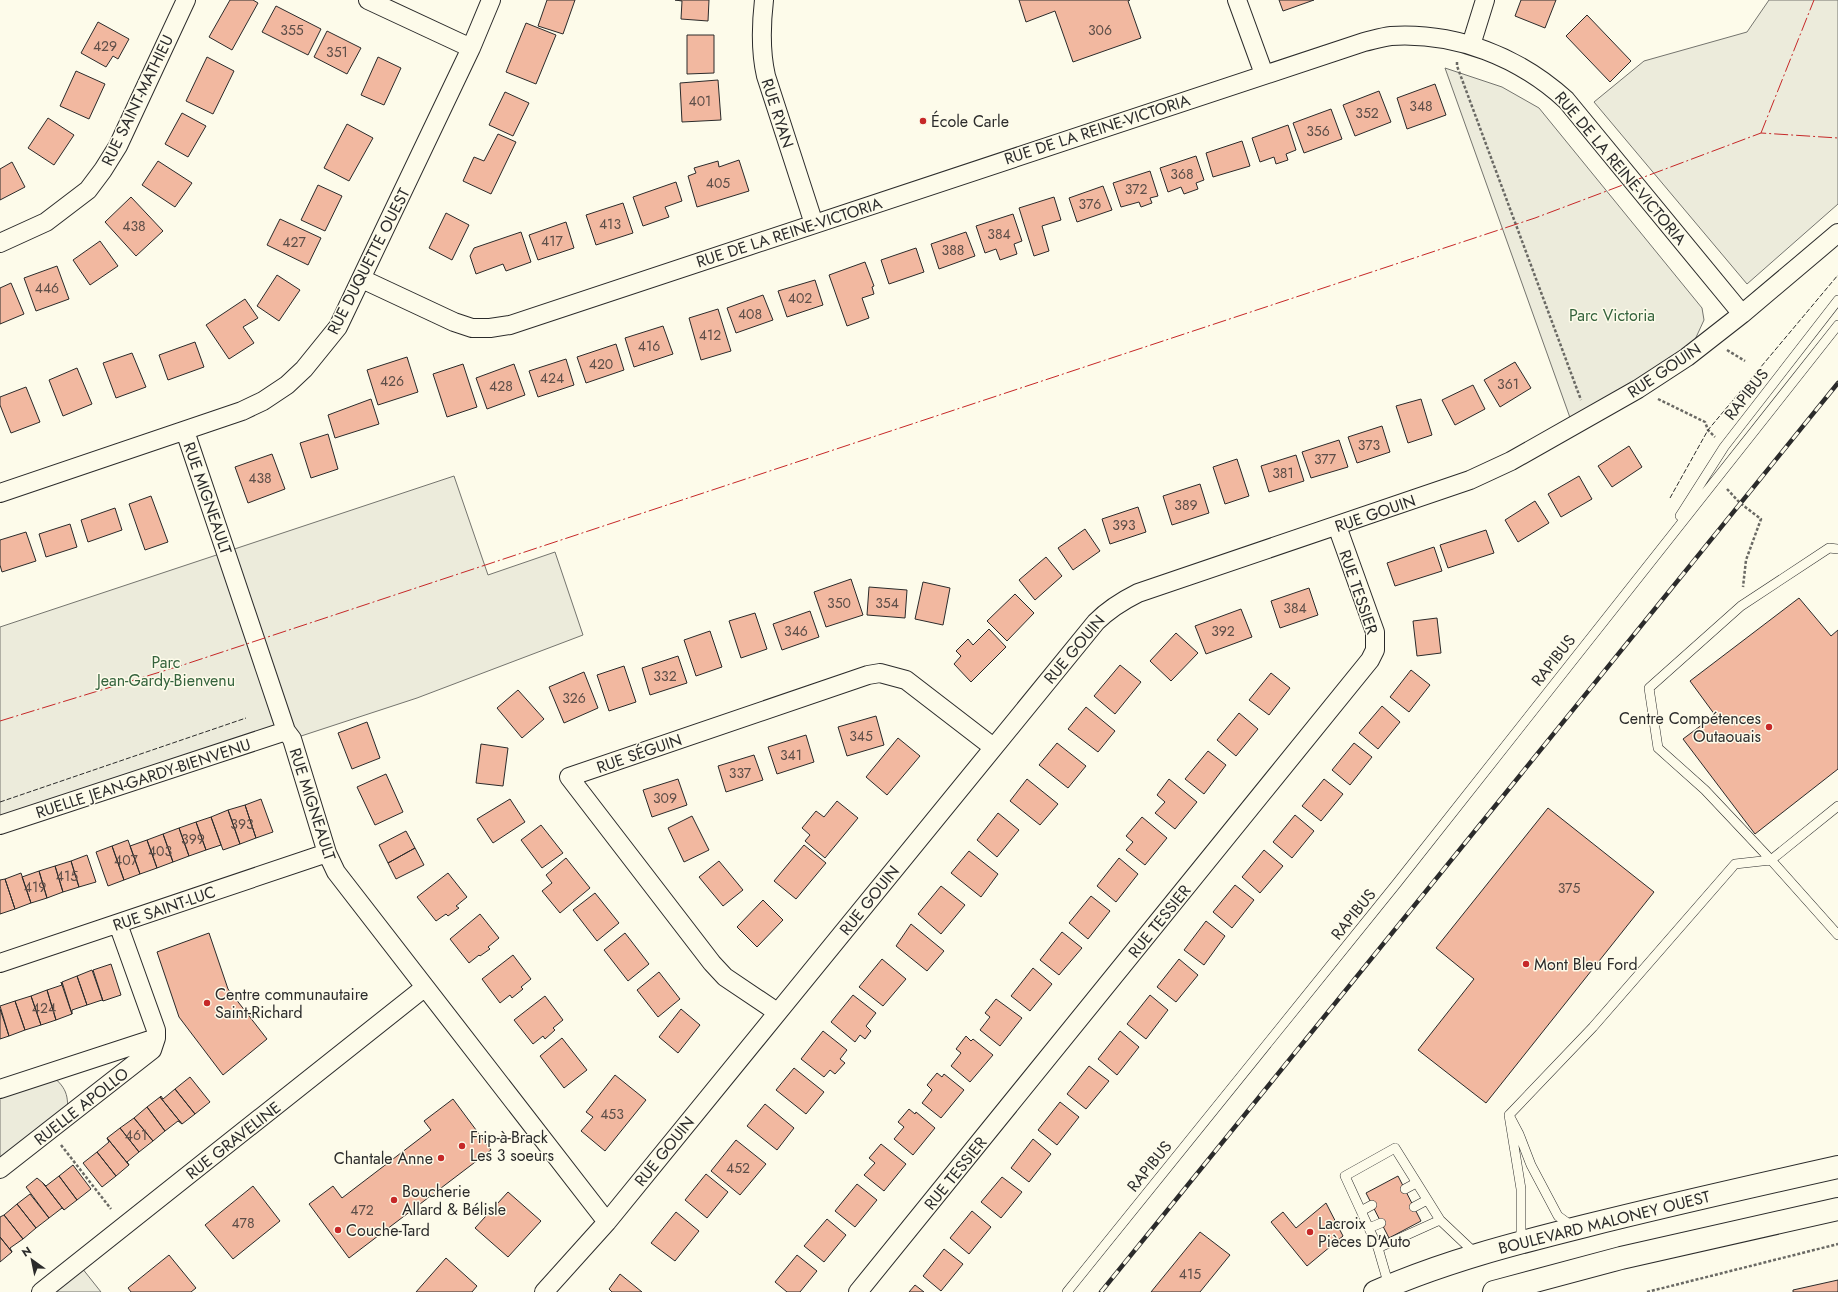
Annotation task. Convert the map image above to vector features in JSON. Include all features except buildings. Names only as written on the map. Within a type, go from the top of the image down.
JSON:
[{"type":"main road","name":"BOULEVARD MALONEY OUEST","points":[[1382,1289],[1476,1254],[1521,1241],[1666,1205],[1838,1167]]},
{"type":"main road","points":[[1494,1292],[1622,1258],[1838,1208]]},
{"type":"street","name":"RUE SAINT-MATHIEU","points":[[0,243],[46,222],[88,190],[118,146],[186,0]]},
{"type":"street","points":[[368,0],[472,48]]},
{"type":"street","name":"RUE DUQUETTE OUEST","points":[[0,493],[242,411],[263,401],[287,385],[304,369],[338,327],[472,48],[491,0]]},
{"type":"street","name":"RUE RYAN","points":[[764,0],[761,38],[762,57],[766,76],[814,224]]},
{"type":"street","points":[[1237,0],[1264,74]]},
{"type":"street","points":[[1464,44],[1485,0]]},
{"type":"street","name":"RUE DE LA REINE-VICTORIA","points":[[362,279],[454,322],[472,328],[490,328],[510,325],[1264,74],[1364,42],[1390,36],[1435,38],[1464,44],[1512,61],[1532,72],[1549,85],[1566,100],[1742,314]]},
{"type":"street","name":"RUE GOUIN","points":[[544,1292],[607,1222],[1096,622],[1108,610],[1122,601],[1138,594],[1492,471],[1638,389],[1687,357],[1742,314],[1838,233]]},
{"type":"street","name":"RUE MIGNEAULT","points":[[186,431],[286,731],[292,739],[327,852],[336,872],[424,988],[607,1222]]},
{"type":"street","name":"RUE TESSIER","points":[[858,1292],[1370,660],[1375,650],[1375,632],[1337,526]]},
{"type":"street","name":"RUE SÉGUIN","points":[[777,1012],[725,977],[712,963],[569,777],[860,678],[880,673],[906,680],[993,748]]},
{"type":"street","name":"RUELLE JEAN-GARDY-BIENVENU","points":[[0,825],[286,731]]},
{"type":"street","name":"RUE SAINT-LUC","points":[[0,963],[327,852]]},
{"type":"street","points":[[118,924],[156,1030],[156,1038]]},
{"type":"street","name":"RUE GRAVELINE","points":[[41,1292],[424,988]]},
{"type":"street","name":"RUELLE APOLLO","points":[[0,1089],[156,1038]]},
{"type":"street","name":"RUELLE APOLLO","points":[[0,1169],[152,1050],[156,1038]]},
{"type":"lane","name":"RAPIBUS","points":[[1658,551],[1724,447],[1838,300]]},
{"type":"lane","name":"RAPIBUS","points":[[1066,1292],[1397,883],[1658,551],[1737,455],[1810,359],[1838,325]]},
{"type":"lane","points":[[1838,549],[1828,548],[1741,606],[1649,688],[1658,748],[1705,790],[1771,860],[1838,935]]},
{"type":"lane","points":[[1509,1115],[1593,1027],[1735,864],[1771,860],[1838,806]]},
{"type":"lane","points":[[1509,1115],[1519,1134],[1531,1165],[1558,1216],[1574,1228]]},
{"type":"lane","points":[[1509,1115],[1521,1189],[1521,1241]]},
{"type":"lane","points":[[1382,1289],[1378,1248],[1345,1176],[1395,1148],[1440,1220],[1476,1254]]},
{"type":"lane","points":[[1405,1189],[1416,1183]]},
{"type":"lane","points":[[1414,1207],[1427,1200]]},
{"type":"lane","points":[[1361,1211],[1372,1205]]},
{"type":"lane","points":[[1378,1248],[1440,1220]]},
{"type":"lane","points":[[1369,1228],[1381,1223]]},
{"type":"path","points":[[1464,44],[1457,66],[1579,397],[1590,417]]},
{"type":"path","points":[[1726,349],[1745,361]]},
{"type":"path","points":[[1638,389],[1705,422],[1708,430],[1724,447]]},
{"type":"path","points":[[1722,486],[1740,503],[1761,519],[1746,560],[1741,606]]},
{"type":"path","points":[[50,1130],[111,1209]]},
{"type":"path","points":[[1647,1292],[1838,1244]]},
{"type":"green space","points":[[1769,0],[1838,0],[1838,204],[1747,284],[1594,102],[1644,61],[1747,32]]},
{"type":"green space","name":"Parc Victoria","points":[[1445,68],[1502,87],[1539,108],[1702,308],[1704,320],[1687,357],[1573,426]]},
{"type":"green space","name":"Parc Jean-Gardy-Bienvenu","points":[[454,476],[488,575],[555,552],[583,635],[417,698],[292,739],[286,731],[0,825],[0,627]]},
{"type":"green space","points":[[48,1073],[63,1087],[68,1103],[67,1117],[0,1169],[0,1089]]},
{"type":"green space","points":[[78,1263],[101,1292],[41,1292]]},
{"type":"railway","points":[[1101,1292],[1838,383]]},
{"type":"fence","points":[[1670,498],[1708,430],[1838,275]]},
{"type":"fence","points":[[0,802],[246,718]]},
{"type":"power","points":[[1761,133],[1814,0]]},
{"type":"power","points":[[0,721],[183,665],[1535,218],[1761,133],[1838,138]]},
{"type":"place","name":"École Carle","points":[[923,121]]},
{"type":"place","name":"Centre Compétences Outaouais","points":[[1769,727]]},
{"type":"place","name":"Mont Bleu Ford","points":[[1526,964]]},
{"type":"place","name":"Centre communautaire Saint-Richard","points":[[207,1003]]},
{"type":"place","name":"Frip-à-Brack Les 3 soeurs","points":[[462,1146]]},
{"type":"place","name":"Chantale Anne","points":[[441,1158]]},
{"type":"place","name":"Boucherie Allard & Bélisle","points":[[394,1200]]},
{"type":"place","name":"Couche-Tard","points":[[338,1230]]},
{"type":"place","name":"Lacroix Pièces D'Auto","points":[[1310,1232]]}]
